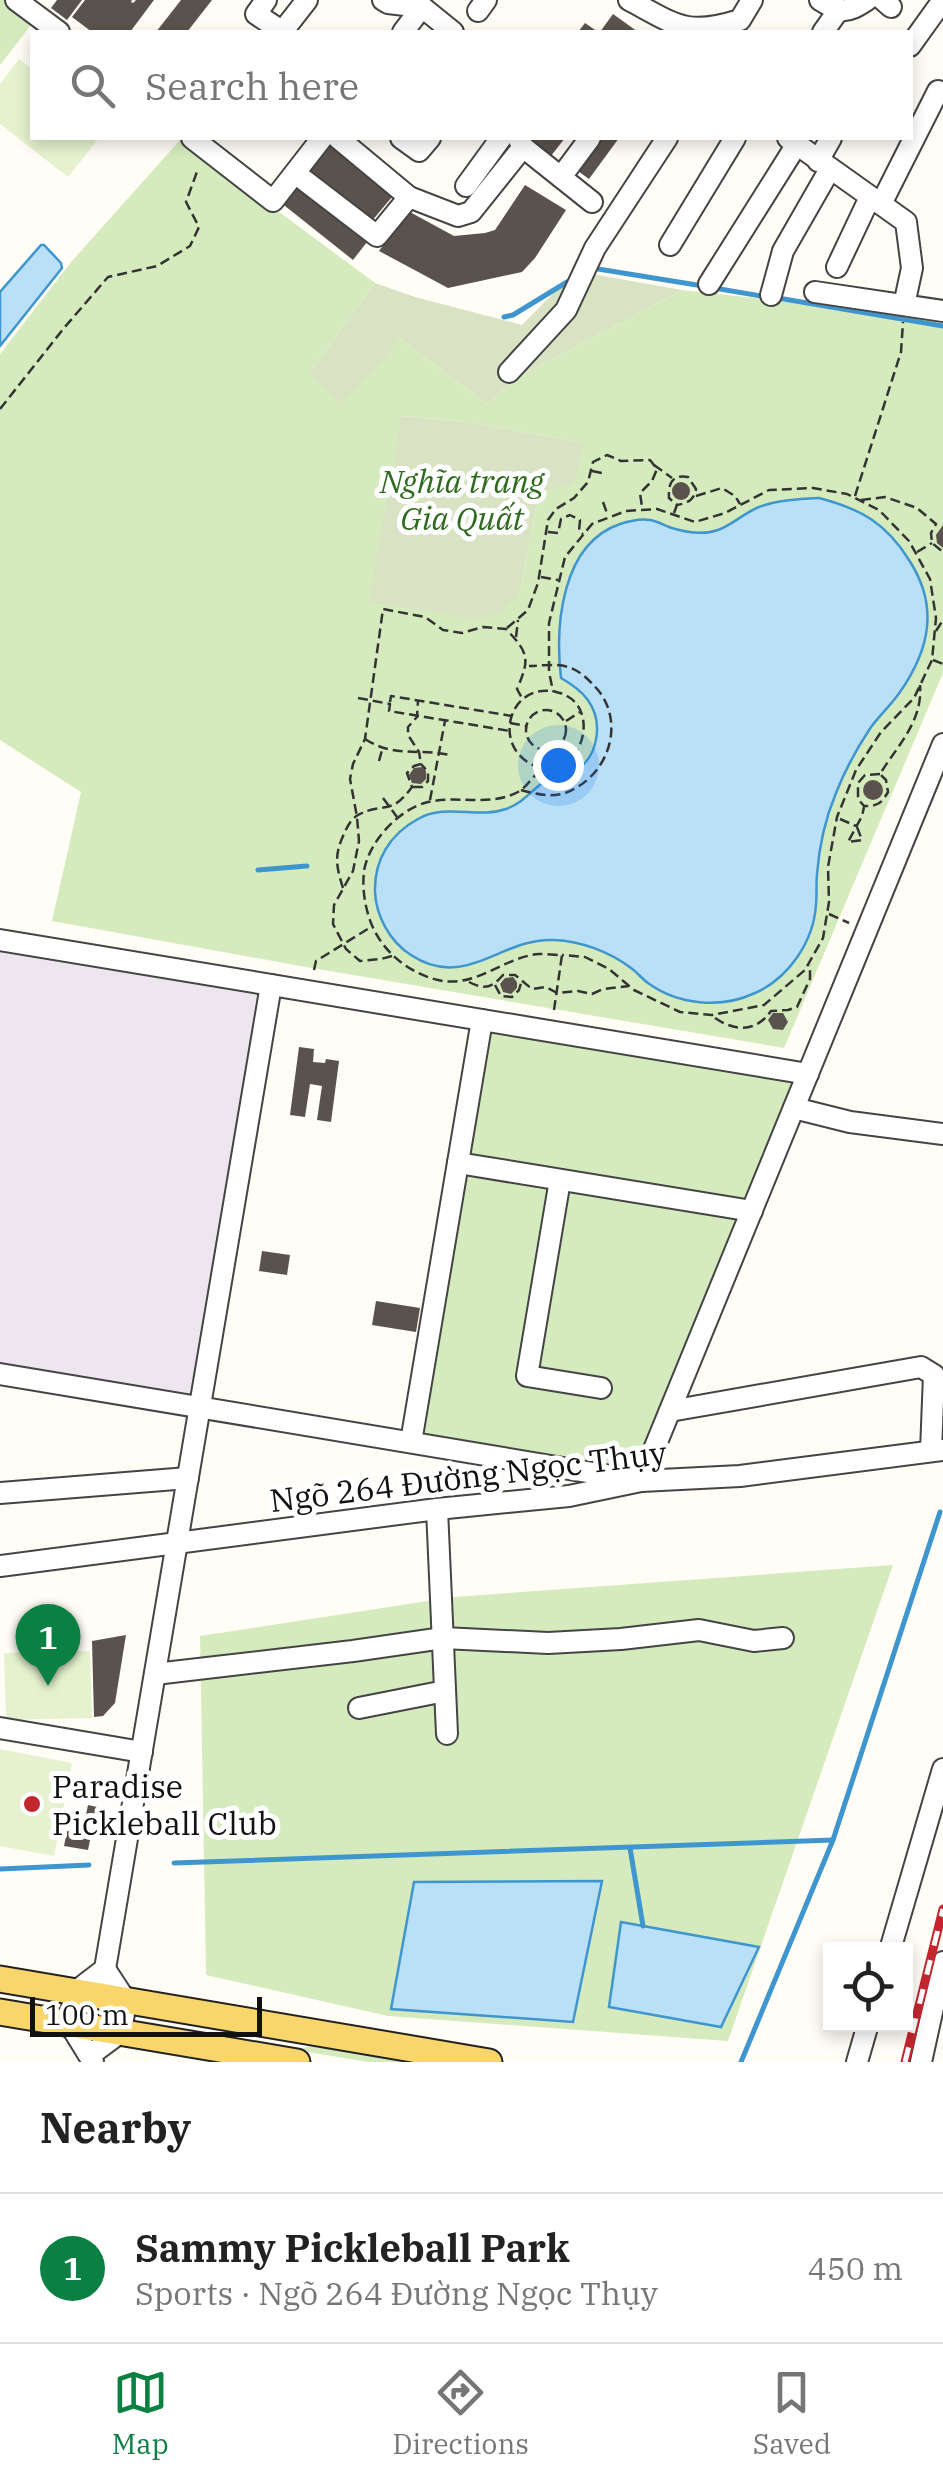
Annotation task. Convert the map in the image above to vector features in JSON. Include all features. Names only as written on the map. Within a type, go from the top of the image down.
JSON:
[{"type":"main road","points":[[0,1980],[490,2062]]},
{"type":"main road","points":[[0,2012],[298,2062]]},
{"type":"street","points":[[16,0],[55,30]]},
{"type":"street","points":[[237,0],[261,7],[280,30]]},
{"type":"street","points":[[284,30],[307,0]]},
{"type":"street","points":[[384,0],[422,7],[451,30]]},
{"type":"street","points":[[629,0],[659,25],[699,29],[736,26],[752,0]]},
{"type":"street","points":[[829,6],[854,9],[867,0]]},
{"type":"street","points":[[913,42],[942,0]]},
{"type":"street","points":[[405,30],[422,7]]},
{"type":"street","points":[[913,126],[938,91]]},
{"type":"street","points":[[201,142],[273,201],[320,140]]},
{"type":"street","points":[[340,140],[410,198],[458,216],[470,212],[520,142],[592,202]]},
{"type":"street","points":[[404,140],[419,152],[428,140]]},
{"type":"street","points":[[466,186],[500,140]]},
{"type":"street","points":[[561,177],[589,140]]},
{"type":"street","points":[[509,372],[566,310],[595,248],[666,140]]},
{"type":"street","points":[[670,245],[735,140]]},
{"type":"street","points":[[771,295],[783,250],[824,165],[830,140]]},
{"type":"street","points":[[709,284],[792,141],[906,222],[912,268],[904,315]]},
{"type":"street","points":[[837,267],[875,200],[901,143]]},
{"type":"street","points":[[304,180],[376,236],[410,198]]},
{"type":"street","points":[[815,292],[904,315],[943,311]]},
{"type":"street","points":[[0,1374],[642,1481],[943,744]]},
{"type":"street","points":[[0,940],[808,1074]]},
{"type":"street","points":[[105,1970],[74,1992],[69,2024],[91,2059],[121,2032],[126,2001],[105,1970],[272,985]]},
{"type":"street","points":[[411,1442],[482,1020]]},
{"type":"street","points":[[794,1108],[850,1122],[943,1134]]},
{"type":"street","points":[[458,1164],[752,1211]]},
{"type":"street","points":[[560,1180],[527,1376],[602,1388]]},
{"type":"street","points":[[670,1411],[922,1367],[934,1375],[937,1450]]},
{"type":"street","name":"Ngõ 264 Đường Ngọc Thụy","points":[[0,1566],[437,1509],[569,1496],[642,1481],[740,1476],[937,1450]]},
{"type":"street","points":[[0,1494],[188,1478]]},
{"type":"street","points":[[437,1509],[447,1734]]},
{"type":"street","points":[[155,1674],[442,1638],[548,1643],[699,1630],[754,1641],[783,1638]]},
{"type":"street","points":[[359,1708],[445,1692]]},
{"type":"street","points":[[0,1728],[142,1752]]},
{"type":"street","points":[[892,1942],[943,1768]]},
{"type":"street","points":[[920,2062],[937,2021],[943,1962]]},
{"type":"street","points":[[857,2062],[866,2032]]},
{"type":"path","points":[[0,409],[108,278],[157,266],[190,246],[199,227],[186,202],[201,142]]},
{"type":"path","points":[[854,498],[901,352],[904,315]]},
{"type":"path","points":[[506,628],[528,610],[540,576],[548,520],[588,482],[593,462],[607,455],[621,461],[650,460],[657,469],[640,493],[643,510]]},
{"type":"path","points":[[653,464],[673,478]]},
{"type":"path","points":[[591,471],[606,474]]},
{"type":"path","points":[[694,496],[696,489],[688,478],[673,478],[668,485],[668,498],[677,505],[722,488],[741,504]]},
{"type":"path","points":[[467,981],[537,954],[585,958],[680,1012],[712,1015],[764,1005],[806,970],[823,938],[828,867],[851,780],[880,732],[914,698],[932,660],[936,618],[930,579],[909,541],[880,510],[847,494],[813,488],[769,490],[725,513],[696,522],[657,509],[626,511],[592,524],[565,557],[549,623],[553,692]]},
{"type":"path","points":[[860,501],[885,497],[917,508],[936,524]]},
{"type":"path","points":[[603,502],[608,518]]},
{"type":"path","points":[[673,514],[677,505]]},
{"type":"path","points":[[546,532],[558,533],[562,520],[570,514],[580,520],[579,530],[583,534]]},
{"type":"path","points":[[943,521],[931,533],[932,543],[943,552]]},
{"type":"path","points":[[916,552],[932,543]]},
{"type":"path","points":[[540,576],[559,580]]},
{"type":"path","points":[[394,956],[360,961],[346,949],[333,924],[334,905],[353,871],[358,842],[350,779],[364,739],[383,609],[425,617],[443,630],[462,633],[482,626],[506,628],[521,645],[527,666],[517,689],[523,700]]},
{"type":"path","points":[[516,639],[518,618]]},
{"type":"path","points":[[934,633],[943,620]]},
{"type":"path","points":[[932,660],[943,664]]},
{"type":"path","points":[[521,790],[541,796],[575,789],[601,766],[612,737],[607,702],[587,677],[570,667],[527,666]]},
{"type":"path","points":[[880,774],[912,727],[921,701],[920,684]]},
{"type":"path","points":[[542,769],[527,764],[512,748],[508,723],[518,702],[542,690],[570,696],[584,726],[581,745],[566,763],[542,769],[521,790],[494,801],[430,802],[408,809],[380,837],[364,869],[362,908],[378,940],[394,956],[408,968],[439,980],[467,981],[487,988],[503,975],[516,975],[532,989],[546,987],[557,993],[592,994],[603,988],[630,986]]},
{"type":"path","points":[[510,731],[389,711],[391,696],[512,716]]},
{"type":"path","points":[[358,698],[390,704]]},
{"type":"path","points":[[412,787],[422,787],[428,780],[428,772],[408,736],[408,727],[417,717],[418,702]]},
{"type":"path","points":[[544,710],[556,712],[565,721],[566,734],[559,746],[539,749],[528,740],[526,726],[532,715],[544,710]]},
{"type":"path","points":[[565,721],[580,712]]},
{"type":"path","points":[[430,802],[445,721]]},
{"type":"path","points":[[508,723],[526,726]]},
{"type":"path","points":[[364,739],[399,753],[450,755]]},
{"type":"path","points":[[379,760],[382,749]]},
{"type":"path","points":[[412,787],[407,773],[421,764]]},
{"type":"path","points":[[880,774],[886,780],[888,792],[881,804],[864,806],[858,798],[858,783],[865,775],[880,774]]},
{"type":"path","points":[[851,780],[858,783]]},
{"type":"path","points":[[344,889],[336,851],[349,824],[357,816],[399,804],[412,787]]},
{"type":"path","points":[[383,798],[398,818]]},
{"type":"path","points":[[838,818],[857,827],[864,806]]},
{"type":"path","points":[[827,913],[850,924]]},
{"type":"path","points":[[314,970],[316,961],[372,926]]},
{"type":"path","points":[[554,1010],[562,956]]},
{"type":"path","points":[[712,1015],[721,1023],[750,1028],[762,1024],[771,1011],[797,1007],[810,979],[810,963]]},
{"type":"path","points":[[496,984],[501,996],[512,997],[521,982]]},
{"type":"shaded area","points":[[0,940],[271,985],[200,1407],[0,1374]]},
{"type":"green space","points":[[0,0],[16,0],[38,16],[0,65]]},
{"type":"green space","points":[[19,59],[30,67],[30,140],[97,140],[68,177],[0,124],[0,84]]},
{"type":"green space","points":[[180,140],[375,283],[309,374],[400,339],[487,404],[518,377],[682,290],[903,314],[943,311],[943,673],[784,1048],[52,921],[81,792],[0,740],[0,354],[72,261]],"holes":[[[402,416],[466,422],[584,443],[536,507],[519,595]]]},
{"type":"green space","points":[[575,271],[682,290],[518,377],[487,404],[400,339],[343,404],[309,374],[375,283],[522,325]]},
{"type":"green space","name":"Nghĩa trang Gia Quất","points":[[401,416],[466,422],[585,443],[573,484],[546,492],[536,507],[519,595],[504,611],[478,620],[369,602]]},
{"type":"green space","points":[[482,1020],[808,1074],[641,1481],[411,1442]]},
{"type":"green space","points":[[893,1565],[728,2041],[388,2016],[206,1975],[200,1636],[454,1597]]},
{"type":"green space","points":[[90,1651],[92,1718],[6,1720],[4,1653]]},
{"type":"green space","name":"Paradise Pickleball Club","points":[[0,1749],[72,1763],[54,1856],[0,1846]]},
{"type":"green space","points":[[315,2045],[417,2062],[368,2062],[302,2051]]},
{"type":"water","points":[[41,245],[62,268],[0,346],[0,292]]},
{"type":"water","points":[[819,498],[860,513],[891,536],[918,577],[927,627],[910,676],[866,735],[836,793],[819,854],[814,918],[805,944],[789,968],[755,993],[714,1003],[673,996],[614,957],[574,943],[535,941],[483,960],[449,967],[431,965],[403,950],[386,928],[375,892],[381,859],[399,832],[429,814],[506,809],[544,782],[577,770],[593,750],[595,713],[582,693],[561,678],[559,657],[566,589],[585,549],[600,534],[631,521],[650,520],[683,531],[707,532],[723,528],[766,505]]},
{"type":"water","points":[[602,1881],[573,2022],[391,2009],[414,1882]]},
{"type":"water","points":[[621,1922],[759,1947],[721,2027],[609,2007]]},
{"type":"building","points":[[57,0],[82,0],[67,20],[51,8]]},
{"type":"building","points":[[85,0],[154,0],[132,30],[89,30],[72,17]]},
{"type":"building","points":[[181,0],[212,0],[189,30],[158,30]]},
{"type":"building","points":[[613,14],[635,30],[601,30]]},
{"type":"building","points":[[333,140],[397,191],[371,222],[305,168]]},
{"type":"building","points":[[531,140],[563,140],[547,161],[527,145]]},
{"type":"building","points":[[580,140],[618,140],[589,179],[564,161]]},
{"type":"building","points":[[293,184],[367,242],[353,260],[280,202]]},
{"type":"building","points":[[525,185],[566,210],[522,272],[448,288],[379,251],[408,211],[454,236],[495,230]]},
{"type":"building","points":[[681,482],[690,491],[681,500],[672,491]]},
{"type":"building","points":[[943,525],[943,548],[936,535]]},
{"type":"building","points":[[422,767],[426,779],[421,784],[412,783],[409,775],[414,768]]},
{"type":"building","points":[[873,780],[883,790],[873,800],[863,790]]},
{"type":"building","points":[[513,977],[517,988],[511,994],[503,992],[500,984]]},
{"type":"building","points":[[773,1013],[783,1013],[788,1022],[783,1030],[773,1029],[768,1020]]},
{"type":"building","points":[[299,1047],[314,1049],[313,1062],[339,1061],[331,1122],[317,1120],[322,1086],[310,1084],[305,1117],[290,1115]]},
{"type":"building","points":[[262,1251],[290,1255],[287,1275],[259,1271]]},
{"type":"building","points":[[376,1301],[420,1308],[416,1332],[372,1325]]},
{"type":"building","points":[[126,1635],[115,1703],[103,1716],[94,1717],[92,1641]]},
{"type":"building","points":[[88,1805],[97,1807],[88,1850],[64,1846],[67,1831],[82,1834]]},
{"type":"waterway","points":[[592,268],[703,286]]},
{"type":"waterway","points":[[504,317],[567,282]]},
{"type":"waterway","points":[[714,288],[767,297]]},
{"type":"waterway","points":[[778,298],[943,326]]},
{"type":"waterway","points":[[258,870],[307,866]]},
{"type":"waterway","points":[[741,2062],[833,1840],[940,1512]]},
{"type":"waterway","points":[[174,1863],[833,1840]]},
{"type":"waterway","points":[[630,1848],[643,1926]]},
{"type":"waterway","points":[[0,1869],[89,1865]]},
{"type":"railway","points":[[905,2062],[943,1909]]},
{"type":"place","name":"Sammy Pickleball Park","points":[[48,1686]]},
{"type":"place","name":"Paradise Pickleball Club","points":[[32,1804]]}]
